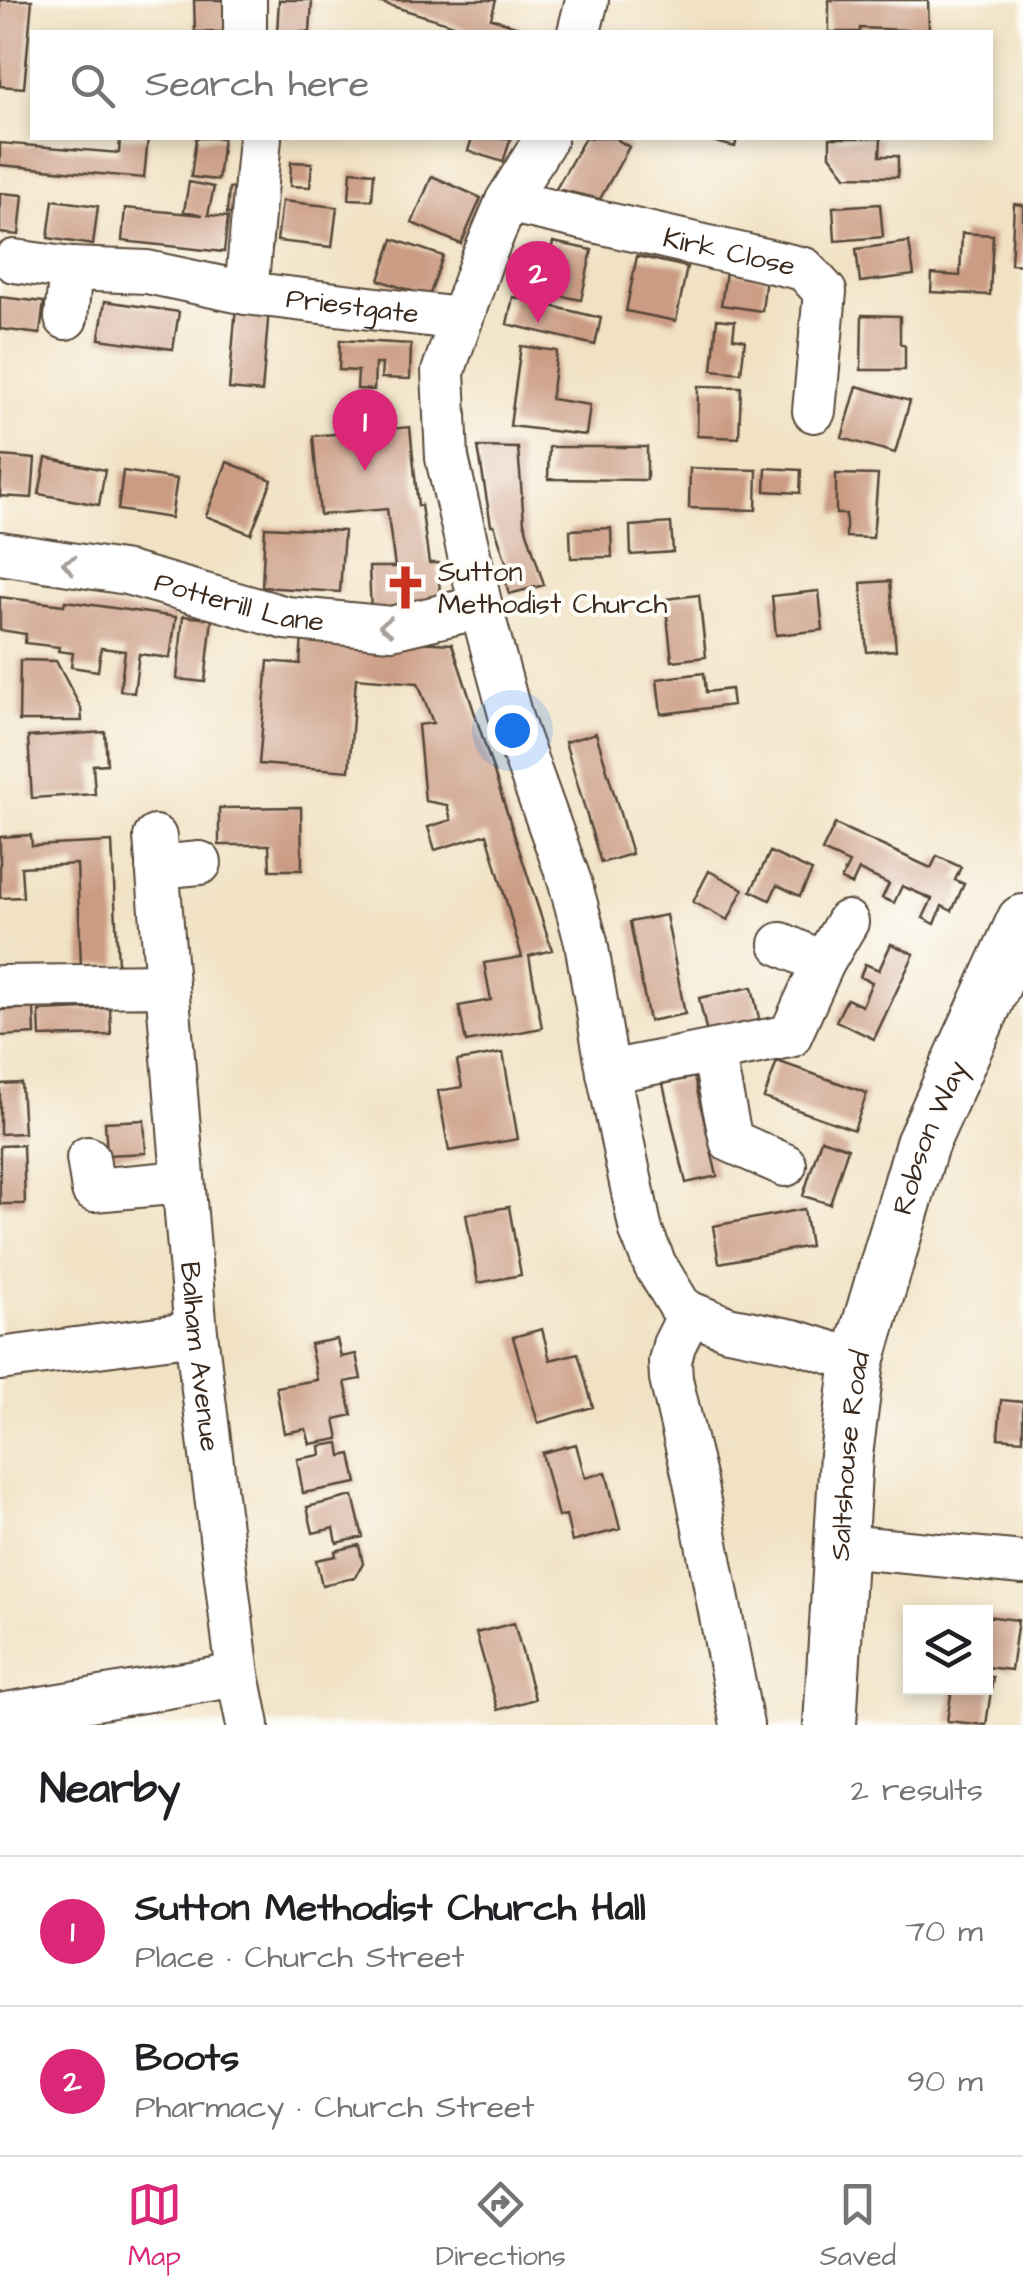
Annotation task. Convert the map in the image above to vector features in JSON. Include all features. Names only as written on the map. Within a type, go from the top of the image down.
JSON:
[{"type":"main road","name":"Robson Way","points":[[858,1360],[922,1144],[1023,921]]},
{"type":"main road","name":"Saltshouse Road","points":[[830,1725],[846,1454],[858,1360]]},
{"type":"street","points":[[245,0],[245,30]]},
{"type":"street","points":[[580,30],[588,0]]},
{"type":"street","name":"Priestgate","points":[[246,293],[260,140]]},
{"type":"street","points":[[545,140],[507,201],[442,372],[447,458],[511,718],[562,856],[586,942],[641,1231],[668,1289],[690,1313],[674,1345],[671,1379],[742,1725]]},
{"type":"street","name":"Kirk Close","points":[[507,201],[804,269],[826,292],[814,411]]},
{"type":"street","name":"Priestgate","points":[[14,261],[70,269],[147,272],[246,293],[460,320]]},
{"type":"street","points":[[66,318],[70,269]]},
{"type":"street","name":"Potterill Lane","points":[[0,553],[127,574],[286,618],[390,628],[482,607]]},
{"type":"street","name":"Balham Avenue","points":[[200,863],[156,852],[196,1333],[238,1675],[248,1725]]},
{"type":"street","points":[[608,1072],[790,1036],[823,963],[847,922]]},
{"type":"street","points":[[781,944],[823,963]]},
{"type":"street","points":[[0,987],[166,985]]},
{"type":"street","points":[[713,1052],[732,1141],[785,1165]]},
{"type":"street","points":[[88,1158],[92,1190],[183,1182]]},
{"type":"street","name":"Saltshouse Road","points":[[690,1313],[728,1328],[858,1360]]},
{"type":"street","points":[[3,1349],[196,1333]]},
{"type":"street","points":[[843,1546],[1023,1562]]},
{"type":"street","points":[[0,1715],[238,1675]]},
{"type":"building","points":[[0,0],[32,0],[24,88],[0,86]]},
{"type":"building","points":[[194,0],[232,0],[233,30],[195,30]]},
{"type":"building","points":[[279,0],[312,0],[310,30],[277,30]]},
{"type":"building","points":[[372,0],[496,0],[491,18],[528,30],[470,30]]},
{"type":"building","points":[[829,0],[928,0],[929,30],[829,30]]},
{"type":"building","points":[[120,140],[148,140],[144,178],[0,165],[0,143],[119,153]]},
{"type":"building","points":[[196,140],[223,140],[218,180],[191,177]]},
{"type":"building","points":[[471,140],[510,140],[503,162],[468,151]]},
{"type":"building","points":[[584,140],[618,140],[629,147],[600,199],[556,189]]},
{"type":"building","points":[[708,140],[737,140],[735,147]]},
{"type":"building","points":[[830,140],[881,140],[880,156],[898,156],[898,177],[846,176],[830,155]]},
{"type":"building","points":[[291,162],[312,163],[310,187],[290,186]]},
{"type":"building","points":[[351,171],[374,173],[372,200],[349,199]]},
{"type":"building","points":[[432,176],[481,198],[461,244],[412,223]]},
{"type":"building","points":[[189,182],[214,187],[208,215],[228,217],[224,252],[122,241],[125,208],[203,215],[184,211]]},
{"type":"building","points":[[229,188],[246,189],[245,214],[227,214]]},
{"type":"building","points":[[0,193],[23,195],[19,235],[0,233]]},
{"type":"building","points":[[53,200],[98,206],[93,245],[48,238]]},
{"type":"building","points":[[282,201],[337,207],[332,247],[277,241]]},
{"type":"building","points":[[880,204],[883,237],[835,241],[833,207]]},
{"type":"building","points":[[1014,204],[1023,205],[1023,265],[1011,264]]},
{"type":"building","points":[[962,233],[993,235],[990,295],[931,292],[932,274],[960,276]]},
{"type":"building","points":[[393,239],[443,256],[429,297],[379,280]]},
{"type":"building","points":[[553,242],[592,250],[581,300],[543,292]]},
{"type":"building","points":[[909,242],[914,275],[860,282],[856,249]]},
{"type":"building","points":[[637,256],[687,267],[676,321],[626,311]]},
{"type":"building","points":[[726,272],[766,277],[762,311],[721,305]]},
{"type":"building","points":[[237,294],[270,297],[262,392],[229,389]]},
{"type":"building","points":[[0,297],[44,302],[40,334],[0,329]]},
{"type":"building","points":[[513,297],[601,318],[595,345],[507,324]]},
{"type":"building","points":[[105,301],[179,312],[173,349],[99,339]]},
{"type":"building","points":[[862,315],[900,316],[905,370],[861,370]]},
{"type":"building","points":[[717,319],[735,321],[733,338],[745,340],[741,373],[712,370]]},
{"type":"building","points":[[340,340],[411,344],[410,379],[381,378],[382,364],[375,364],[374,390],[357,389],[358,371],[339,370]]},
{"type":"building","points":[[521,346],[557,351],[551,399],[590,405],[586,435],[510,426]]},
{"type":"building","points":[[698,386],[741,387],[739,438],[697,436]]},
{"type":"building","points":[[857,386],[910,401],[895,453],[842,438]]},
{"type":"building","points":[[410,427],[418,506],[421,505],[429,563],[438,563],[441,609],[371,613],[369,567],[395,567],[387,509],[320,515],[313,436]]},
{"type":"building","points":[[478,447],[518,448],[524,522],[544,585],[509,594],[502,566],[507,565],[491,525]]},
{"type":"building","points":[[549,447],[647,447],[647,480],[548,479]]},
{"type":"building","points":[[2,456],[35,459],[32,498],[0,496]]},
{"type":"building","points":[[46,458],[105,470],[99,505],[39,494]]},
{"type":"building","points":[[227,462],[272,480],[251,534],[206,516]]},
{"type":"building","points":[[690,468],[757,470],[756,510],[689,508]]},
{"type":"building","points":[[766,468],[801,470],[800,493],[765,491]]},
{"type":"building","points":[[123,471],[177,479],[171,518],[118,510]]},
{"type":"building","points":[[836,474],[878,475],[873,538],[846,537],[846,514],[836,514]]},
{"type":"building","points":[[671,523],[673,552],[631,555],[630,526]]},
{"type":"building","points":[[265,527],[344,531],[340,592],[262,587]]},
{"type":"building","points":[[611,528],[612,557],[571,558],[570,530]]},
{"type":"building","points":[[890,581],[896,650],[867,652],[861,583]]},
{"type":"building","points":[[819,591],[823,630],[776,635],[772,596]]},
{"type":"building","points":[[699,595],[706,657],[672,661],[665,599]]},
{"type":"building","points":[[0,597],[64,605],[65,601],[176,617],[170,658],[139,654],[134,693],[120,690],[125,651],[101,648],[98,671],[71,667],[73,653],[58,651],[59,647],[25,643],[26,634],[0,630]]},
{"type":"building","points":[[183,616],[212,619],[205,682],[177,679]]},
{"type":"building","points":[[302,636],[452,644],[552,950],[529,956],[542,1028],[466,1042],[459,1006],[491,1000],[484,963],[522,957],[487,834],[435,850],[428,827],[451,820],[447,805],[425,801],[418,725],[433,723],[418,683],[356,678],[349,771],[259,764],[268,661],[300,664]]},
{"type":"building","points":[[20,660],[56,661],[81,708],[82,721],[19,721]]},
{"type":"building","points":[[704,673],[706,692],[731,689],[733,705],[661,714],[657,679]]},
{"type":"building","points":[[105,732],[107,764],[93,765],[95,794],[32,798],[28,737]]},
{"type":"building","points":[[596,733],[632,854],[601,863],[565,742]]},
{"type":"building","points":[[301,807],[302,870],[270,870],[269,845],[219,845],[219,808]]},
{"type":"building","points":[[835,824],[931,868],[937,856],[961,867],[955,880],[964,884],[952,911],[942,906],[935,924],[923,918],[932,899],[902,886],[894,903],[882,898],[889,884],[859,870],[852,885],[841,880],[849,863],[822,851]]},
{"type":"building","points":[[31,835],[32,846],[112,842],[118,964],[81,966],[77,864],[21,867],[23,897],[0,898],[0,837]]},
{"type":"building","points":[[770,852],[812,871],[800,896],[777,885],[770,900],[751,891]]},
{"type":"building","points":[[709,871],[743,889],[728,920],[693,902]]},
{"type":"building","points":[[666,915],[685,1014],[649,1021],[630,922]]},
{"type":"building","points":[[891,944],[914,954],[874,1039],[836,1021],[847,999],[862,1006],[872,982],[860,977],[865,964],[879,970]]},
{"type":"building","points":[[752,987],[761,1027],[708,1038],[699,998]]},
{"type":"building","points":[[34,1008],[35,1034],[0,1036],[0,1010]]},
{"type":"building","points":[[110,1008],[111,1035],[40,1037],[39,1011]]},
{"type":"building","points":[[503,1053],[518,1139],[449,1151],[438,1091],[462,1087],[457,1061]]},
{"type":"building","points":[[777,1061],[867,1093],[854,1130],[764,1098]]},
{"type":"building","points":[[694,1077],[717,1176],[686,1183],[663,1084]]},
{"type":"building","points":[[21,1083],[24,1133],[0,1134],[0,1084]]},
{"type":"building","points":[[144,1120],[146,1153],[107,1155],[105,1122]]},
{"type":"building","points":[[821,1139],[848,1148],[830,1204],[803,1196]]},
{"type":"building","points":[[23,1145],[25,1204],[0,1204],[0,1146]]},
{"type":"building","points":[[509,1207],[521,1275],[478,1283],[466,1214]]},
{"type":"building","points":[[804,1209],[810,1246],[719,1263],[713,1226]]},
{"type":"building","points":[[542,1329],[550,1360],[578,1353],[593,1407],[538,1423],[513,1337]]},
{"type":"building","points":[[337,1339],[341,1357],[356,1354],[361,1379],[345,1382],[352,1415],[335,1419],[339,1439],[310,1444],[306,1429],[284,1433],[276,1387],[317,1380],[310,1344]]},
{"type":"building","points":[[1001,1400],[1023,1402],[1023,1440],[998,1438]]},
{"type":"building","points":[[339,1443],[341,1456],[351,1454],[357,1483],[303,1493],[297,1459],[321,1455],[320,1446]]},
{"type":"building","points":[[576,1444],[585,1478],[606,1472],[620,1529],[572,1542],[566,1515],[558,1517],[542,1453]]},
{"type":"building","points":[[353,1496],[363,1537],[337,1543],[334,1528],[313,1533],[307,1507]]},
{"type":"building","points":[[359,1545],[363,1564],[354,1578],[322,1585],[316,1560]]},
{"type":"building","points":[[993,1617],[1018,1620],[1011,1670],[993,1668]]},
{"type":"building","points":[[514,1623],[535,1699],[498,1710],[476,1633]]},
{"type":"building","points":[[951,1695],[990,1695],[986,1725],[947,1721]]},
{"type":"place","name":"Boots","points":[[538,323]]},
{"type":"place","name":"Sutton Methodist Church Hall","points":[[365,471]]},
{"type":"place","name":"Sutton Methodist Church","points":[[405,588]]}]
